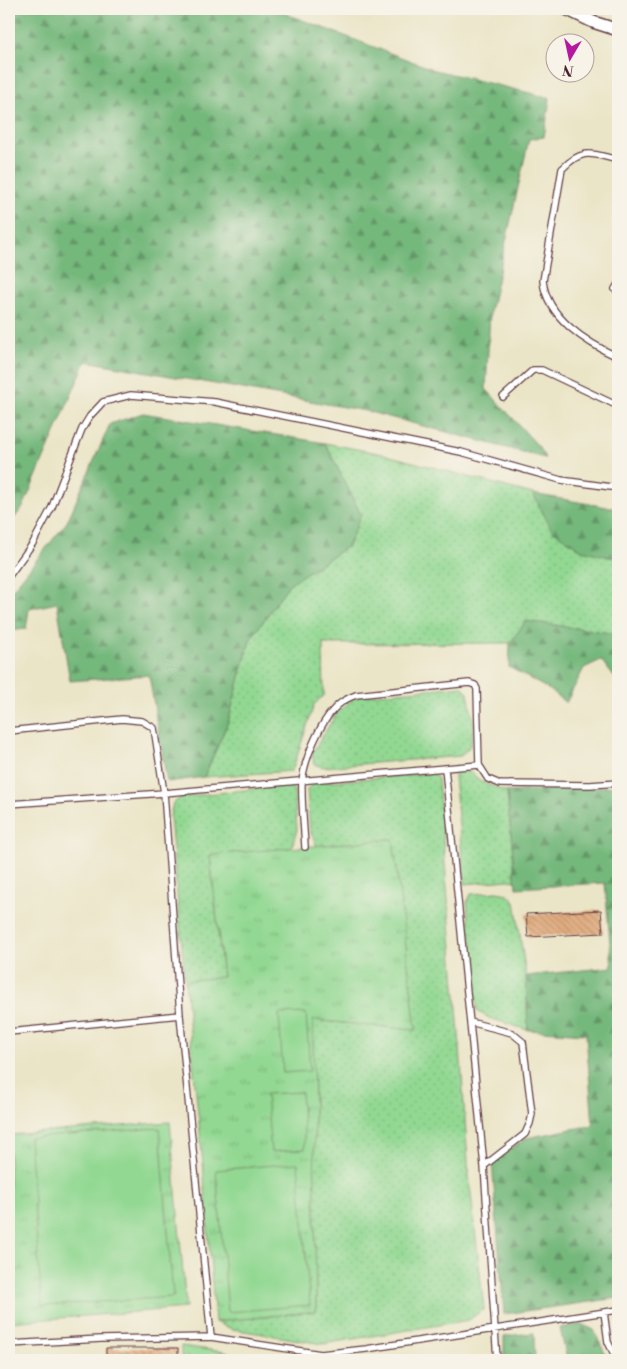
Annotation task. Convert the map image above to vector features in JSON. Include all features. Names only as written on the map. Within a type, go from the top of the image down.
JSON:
[{"type":"street","points":[[566,9],[593,22],[618,30]]},
{"type":"lane","points":[[618,160],[586,153],[573,158],[562,169],[543,281],[544,292],[548,300],[567,325],[598,348],[618,357]]},
{"type":"lane","points":[[503,397],[533,370],[542,370],[618,406]]},
{"type":"lane","points":[[9,576],[33,543],[52,507],[82,430],[90,416],[103,402],[131,394],[215,402],[461,452],[561,480],[618,488]]},
{"type":"lane","points":[[305,847],[302,780],[316,735],[330,713],[342,702],[356,695],[469,683],[475,685],[477,689],[479,765],[488,779],[500,784],[590,785],[618,783]]},
{"type":"lane","points":[[9,731],[122,719],[142,721],[154,728],[164,793],[180,1015],[211,1337]]},
{"type":"lane","points":[[9,804],[164,793],[479,765]]},
{"type":"lane","points":[[445,768],[484,1166],[497,1360]]},
{"type":"lane","points":[[9,1032],[180,1015]]},
{"type":"lane","points":[[470,1022],[512,1033],[523,1042],[532,1114],[525,1134],[484,1166]]},
{"type":"lane","points":[[9,1344],[101,1339],[211,1337],[321,1354],[366,1350],[618,1310]]},
{"type":"lane","points":[[604,1312],[608,1342],[617,1360]]},
{"type":"green space","points":[[9,9],[273,9],[435,70],[550,98],[544,137],[529,139],[490,312],[486,389],[538,446],[545,458],[366,411],[86,361],[23,507],[9,525]]},
{"type":"green space","points":[[143,413],[325,443],[361,515],[348,546],[289,584],[250,640],[228,722],[204,777],[167,782],[149,675],[70,681],[57,603],[29,609],[26,629],[9,631],[9,594],[67,522],[110,424]]},
{"type":"green space","points":[[325,443],[383,454],[533,494],[553,530],[582,550],[618,559],[618,634],[526,621],[510,643],[323,644],[324,695],[314,705],[292,771],[204,777],[228,722],[250,640],[289,584],[348,546],[361,515]]},
{"type":"green space","points":[[533,494],[618,509],[618,559],[582,550],[552,530]]},
{"type":"green space","points":[[526,621],[618,634],[618,682],[601,660],[584,668],[566,703],[550,690],[509,667],[510,643]]},
{"type":"green space","points":[[462,686],[468,693],[474,725],[470,746],[461,756],[324,767],[314,764],[312,753],[337,713],[356,696]]},
{"type":"green space","points":[[458,770],[471,773],[482,782],[507,792],[516,881],[465,884],[454,777]]},
{"type":"green space","points":[[433,773],[438,779],[469,1176],[484,1309],[469,1320],[323,1344],[232,1329],[215,1322],[316,1311],[313,1020],[415,1030],[393,840],[317,846],[310,831],[307,789],[314,783]]},
{"type":"green space","points":[[287,785],[294,790],[297,830],[291,849],[210,856],[223,978],[185,981],[170,816],[173,803],[182,797]]},
{"type":"green space","points":[[618,786],[618,1298],[504,1314],[492,1162],[526,1138],[593,1125],[586,1034],[528,1030],[526,976],[612,967],[605,883],[516,888],[507,792]]},
{"type":"green space","points":[[393,839],[416,1030],[313,1020],[316,1311],[215,1322],[203,1164],[185,981],[223,977],[210,855]]},
{"type":"green space","points":[[497,892],[508,894],[515,901],[526,976],[528,1030],[489,1018],[477,1011],[467,902],[471,894]]},
{"type":"green space","points":[[306,1013],[310,1071],[283,1073],[279,1014]]},
{"type":"green space","points":[[301,1092],[305,1149],[271,1152],[266,1094]]},
{"type":"green space","points":[[170,1122],[186,1308],[9,1322],[9,1135]]},
{"type":"green space","points":[[160,1128],[173,1297],[42,1306],[29,1138]]},
{"type":"green space","points":[[298,1163],[310,1305],[228,1312],[216,1170]]},
{"type":"green space","points":[[581,1324],[594,1330],[608,1360],[584,1360],[583,1358],[566,1355],[560,1328]]},
{"type":"green space","points":[[534,1333],[535,1360],[504,1360],[504,1336]]},
{"type":"green space","points":[[181,1346],[282,1360],[181,1360]]},
{"type":"building","points":[[601,910],[603,933],[528,937],[526,914]]},
{"type":"building","points":[[106,1348],[178,1348],[178,1360],[106,1360]]}]
